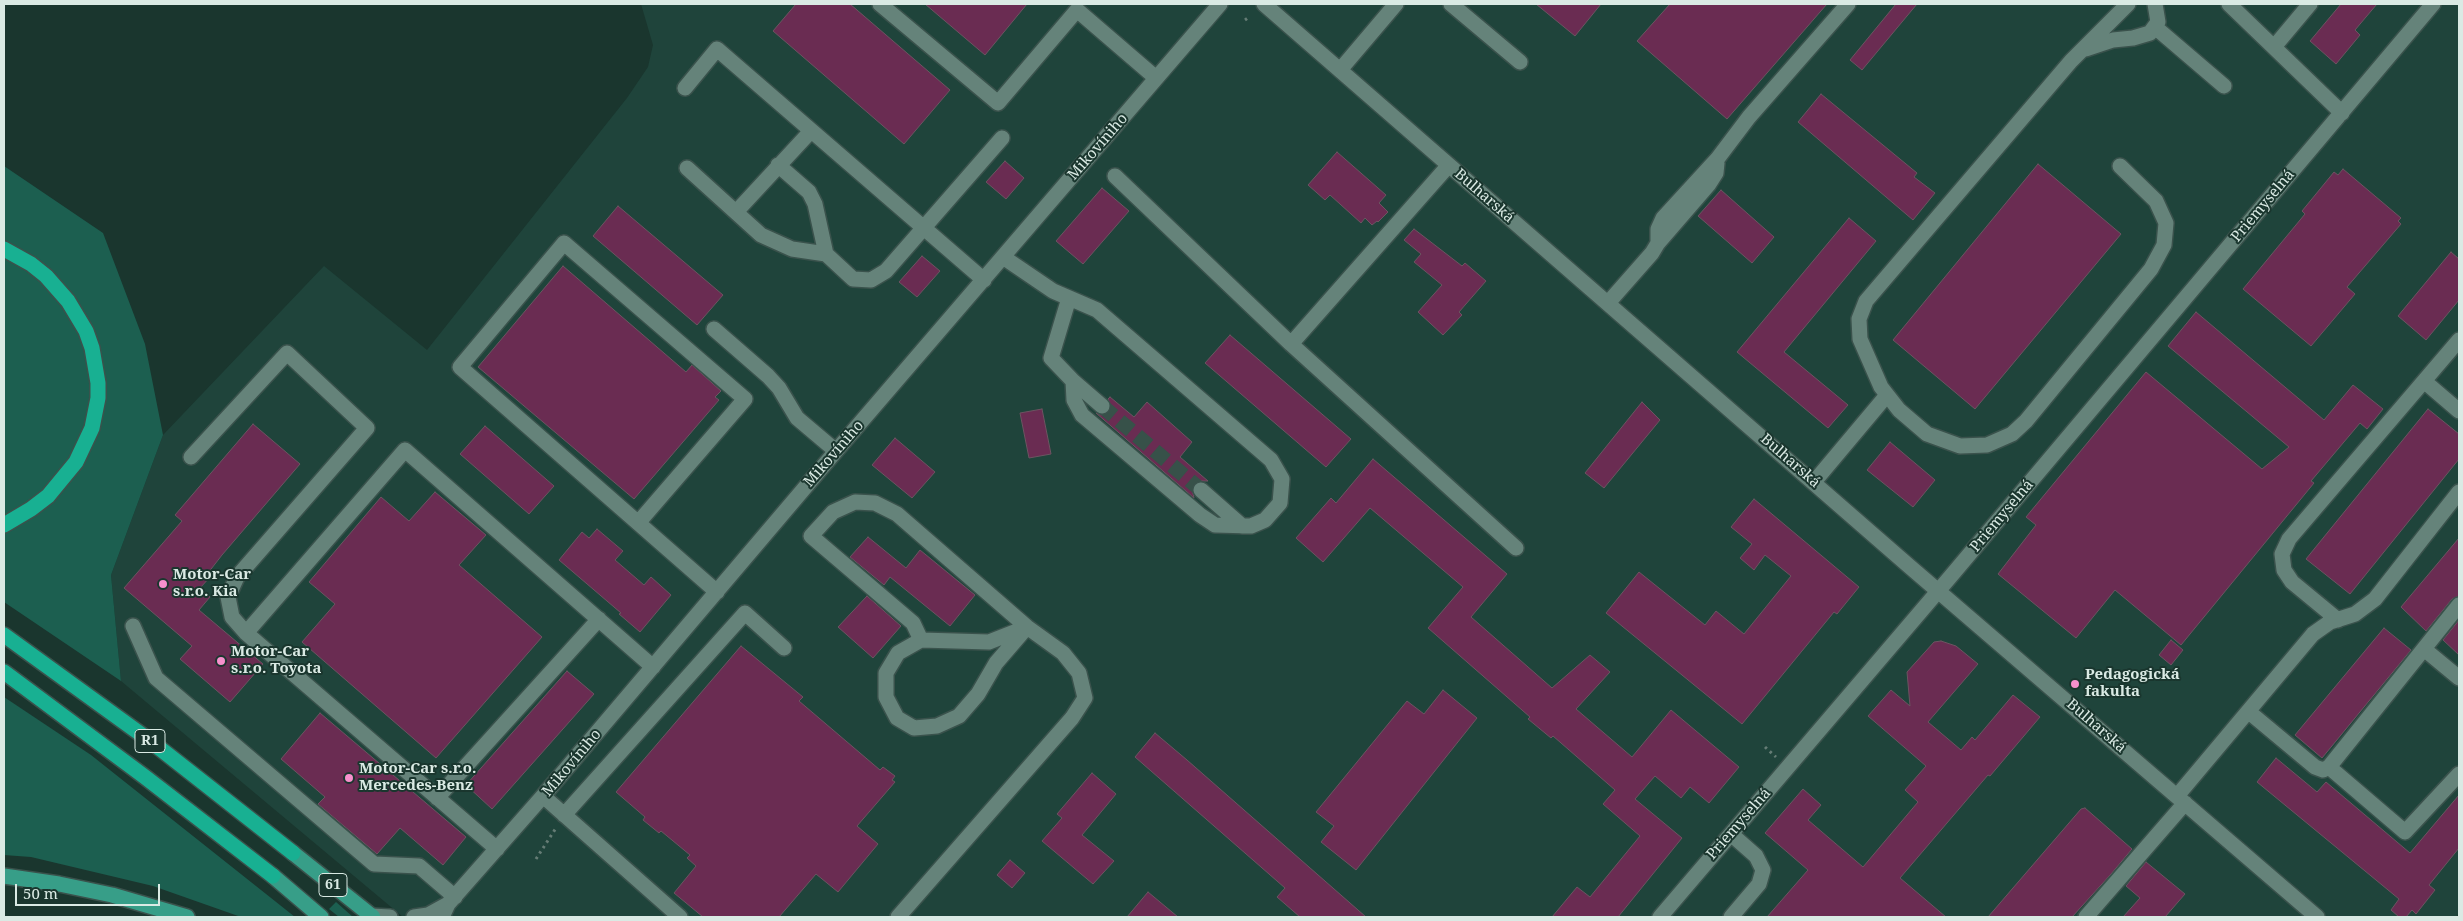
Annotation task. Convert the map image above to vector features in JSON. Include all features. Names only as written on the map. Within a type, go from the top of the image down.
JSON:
[{"type":"highway","points":[[4,249],[31,264],[46,276],[68,301],[86,331],[92,348],[98,383],[98,398],[92,428],[76,462],[48,496],[4,525]]},
{"type":"highway","name":"R1","points":[[4,635],[152,743],[292,853]]},
{"type":"highway","name":"R1","points":[[4,672],[145,776],[273,876]]},
{"type":"main road","name":"61","points":[[292,853],[372,917]]},
{"type":"main road","points":[[4,876],[112,895],[187,917]]},
{"type":"main road","name":"61","points":[[273,876],[320,917]]},
{"type":"street","points":[[880,4],[998,103],[1077,10],[1156,78]]},
{"type":"street","name":"Mikovíniho","points":[[448,906],[1220,4]]},
{"type":"street","name":"Bulharská","points":[[1264,4],[2317,917]]},
{"type":"street","points":[[1340,70],[1396,4]]},
{"type":"street","points":[[1451,4],[1520,62]]},
{"type":"street","points":[[1608,303],[1652,253],[1658,243],[1658,230],[1663,218],[1718,158],[1749,117],[1848,4]]},
{"type":"street","points":[[2120,166],[2156,200],[2166,223],[2164,245],[2151,269],[2026,421],[2012,434],[1987,445],[1960,446],[1927,434],[1899,410],[1881,387],[1860,339],[1859,319],[1866,301],[2082,50],[2128,4]]},
{"type":"street","points":[[2082,50],[2113,40],[2150,33],[2158,22],[2155,4]]},
{"type":"street","points":[[2229,4],[2342,113]]},
{"type":"street","points":[[2274,47],[2310,4]]},
{"type":"street","name":"Priemyselná","points":[[1660,917],[1939,591],[2433,4]]},
{"type":"street","points":[[2155,27],[2224,86]]},
{"type":"street","points":[[685,88],[718,49],[984,280]]},
{"type":"street","points":[[736,212],[811,131]]},
{"type":"street","points":[[687,168],[761,235],[792,249],[826,254],[853,279],[871,280],[886,271],[1002,138]]},
{"type":"street","points":[[778,165],[808,192],[815,204],[826,254]]},
{"type":"street","points":[[1291,344],[1449,165]]},
{"type":"street","points":[[1115,176],[1291,344],[1516,548]]},
{"type":"street","points":[[638,522],[745,399],[564,243],[460,367],[717,592]]},
{"type":"street","points":[[1003,257],[1053,291],[1097,310],[1271,460],[1282,480],[1280,503],[1265,520],[1251,526],[1215,525],[1200,515],[1082,415],[1074,400],[1073,381]]},
{"type":"street","points":[[1069,298],[1051,358],[1073,381],[1102,406]]},
{"type":"street","points":[[714,329],[768,376],[779,388],[797,418],[836,451]]},
{"type":"street","points":[[2338,620],[2292,582],[2284,570],[2282,554],[2289,539],[2459,340]]},
{"type":"street","points":[[191,457],[287,353],[367,428],[238,577],[228,597],[232,617],[246,633],[496,849]]},
{"type":"street","points":[[2424,381],[2459,411]]},
{"type":"street","points":[[1814,482],[1887,395]]},
{"type":"street","points":[[246,633],[405,450],[653,667]]},
{"type":"street","points":[[1201,490],[1242,526]]},
{"type":"street","points":[[2086,917],[2313,634],[2338,620],[2355,614],[2375,599],[2459,492]]},
{"type":"street","points":[[898,917],[1072,718],[1085,698],[1079,673],[1063,653],[1027,627],[897,514],[875,503],[862,502],[855,502],[833,512],[811,536],[913,623],[921,640]]},
{"type":"street","points":[[2249,712],[2315,767],[2323,770],[2329,767],[2459,605]]},
{"type":"street","points":[[564,815],[745,613],[784,648]]},
{"type":"street","points":[[437,798],[599,619]]},
{"type":"street","points":[[133,626],[156,678],[374,864],[419,866],[448,906],[428,915],[414,917]]},
{"type":"street","points":[[1027,627],[996,663],[978,694],[959,716],[937,726],[914,728],[897,718],[886,697],[886,673],[898,654],[921,640],[989,642],[1027,627]]},
{"type":"street","points":[[2424,648],[2459,678]]},
{"type":"street","points":[[2329,767],[2405,832],[2459,774]]},
{"type":"street","points":[[543,796],[680,917]]},
{"type":"street","points":[[1731,834],[1756,856],[1762,870],[1759,884],[1731,917]]},
{"type":"street","points":[[372,917],[390,917]]},
{"type":"path","points":[[536,858],[564,815]]},
{"type":"shaded area","points":[[641,4],[2459,4],[2459,913],[2456,917],[403,917],[121,681],[111,575],[163,435],[324,266],[427,350],[627,98],[648,67],[653,45]]},
{"type":"green space","points":[[4,166],[103,233],[145,344],[163,435],[111,575],[121,681],[4,602]]},
{"type":"green space","points":[[4,697],[91,755],[295,917],[241,917],[153,886],[31,857],[4,855]]},
{"type":"green space","points":[[336,902],[353,917],[339,917],[329,909]]},
{"type":"building","points":[[796,4],[850,4],[950,90],[904,144],[773,31]]},
{"type":"building","points":[[925,4],[1027,4],[985,55]]},
{"type":"building","points":[[1536,4],[1601,4],[1575,36]]},
{"type":"building","points":[[1670,4],[1827,4],[1727,119],[1637,41]]},
{"type":"building","points":[[1896,4],[1917,4],[1862,70],[1850,60]]},
{"type":"building","points":[[2341,4],[2377,4],[2355,30],[2360,35],[2336,64],[2310,41]]},
{"type":"building","points":[[1821,94],[1917,173],[1914,177],[1935,193],[1913,220],[1798,122]]},
{"type":"building","points":[[1337,152],[1386,195],[1379,203],[1388,212],[1378,222],[1372,225],[1365,218],[1361,223],[1330,195],[1325,200],[1308,185]]},
{"type":"building","points":[[1005,161],[1024,178],[1006,199],[986,182]]},
{"type":"building","points":[[2038,164],[2121,234],[1975,409],[1893,340]]},
{"type":"building","points":[[2343,169],[2401,218],[2398,221],[2401,224],[2347,287],[2355,294],[2311,346],[2243,289],[2305,214],[2302,211],[2334,172],[2338,175]]},
{"type":"building","points":[[1102,188],[1129,211],[1083,264],[1056,241]]},
{"type":"building","points":[[1721,190],[1774,237],[1752,263],[1698,216]]},
{"type":"building","points":[[618,206],[723,295],[697,325],[593,236]]},
{"type":"building","points":[[1849,218],[1876,241],[1784,352],[1848,405],[1828,428],[1737,352]]},
{"type":"building","points":[[1414,229],[1462,266],[1465,263],[1486,281],[1459,312],[1462,315],[1443,335],[1418,312],[1442,285],[1414,262],[1421,254],[1404,240]]},
{"type":"building","points":[[2451,252],[2459,259],[2459,300],[2426,340],[2398,316]]},
{"type":"building","points":[[922,256],[940,271],[917,297],[899,282]]},
{"type":"building","points":[[563,266],[686,372],[692,365],[721,391],[715,397],[719,400],[634,499],[478,367]]},
{"type":"building","points":[[2196,312],[2324,420],[2353,385],[2383,409],[2367,429],[2360,423],[2311,481],[2314,483],[2181,645],[2115,590],[2076,638],[1998,574],[2036,525],[2026,517],[2146,372],[2262,469],[2289,447],[2168,346]]},
{"type":"building","points":[[1230,335],[1351,439],[1326,467],[1205,363]]},
{"type":"building","points":[[1110,397],[1134,417],[1147,402],[1192,442],[1180,457],[1208,481],[1198,481],[1194,484],[1192,489],[1194,498],[1096,413],[1101,415],[1109,412],[1111,407],[1108,399]]},
{"type":"building","points":[[1642,402],[1660,420],[1604,488],[1585,473]]},
{"type":"building","points":[[1042,409],[1051,454],[1029,458],[1020,413]]},
{"type":"building","points":[[2428,409],[2459,434],[2459,459],[2350,594],[2306,559]]},
{"type":"building","points":[[253,424],[300,464],[222,555],[208,573],[211,576],[200,588],[210,597],[199,610],[263,664],[230,702],[180,659],[192,646],[124,588],[182,521],[175,515]]},
{"type":"building","points":[[485,426],[554,486],[529,514],[460,454]]},
{"type":"building","points":[[895,438],[935,472],[912,498],[872,465]]},
{"type":"building","points":[[1890,442],[1935,480],[1913,507],[1867,470]]},
{"type":"building","points":[[1373,459],[1507,574],[1471,617],[1552,688],[1590,655],[1610,672],[1576,709],[1632,757],[1671,710],[1739,767],[1709,803],[1690,787],[1681,798],[1655,776],[1635,799],[1682,838],[1618,917],[1552,917],[1577,887],[1590,897],[1640,836],[1603,804],[1615,790],[1553,736],[1551,738],[1528,719],[1530,717],[1428,628],[1463,587],[1370,508],[1323,562],[1296,538],[1331,498],[1336,503]]},
{"type":"building","points":[[435,492],[486,535],[459,565],[542,637],[436,758],[302,642],[335,604],[309,582],[381,497],[409,521]]},
{"type":"building","points":[[1754,499],[1859,587],[1837,614],[1834,612],[1742,724],[1606,613],[1639,572],[1705,625],[1716,611],[1744,634],[1791,576],[1765,555],[1754,570],[1740,558],[1752,544],[1731,527]]},
{"type":"building","points":[[597,529],[623,551],[615,560],[644,585],[651,577],[671,595],[640,632],[619,614],[621,613],[559,560],[582,532],[589,538]]},
{"type":"building","points":[[868,537],[906,568],[920,550],[975,595],[950,626],[890,577],[884,585],[850,557]]},
{"type":"building","points":[[2459,538],[2459,596],[2452,599],[2426,631],[2401,607]]},
{"type":"building","points":[[867,596],[901,626],[873,658],[838,627]]},
{"type":"building","points":[[2459,620],[2459,655],[2443,640]]},
{"type":"building","points":[[2384,628],[2411,650],[2322,758],[2295,735]]},
{"type":"building","points":[[2171,640],[2183,650],[2171,665],[2159,655]]},
{"type":"building","points":[[1941,641],[1956,646],[1978,664],[1928,722],[1961,750],[1972,737],[1975,740],[2013,695],[2040,717],[1900,878],[1946,917],[1767,917],[1808,870],[1765,833],[1803,789],[1821,805],[1808,820],[1863,867],[1918,802],[1905,790],[1926,766],[1868,716],[1891,690],[1910,706],[1907,672],[1934,642]]},
{"type":"building","points":[[741,646],[803,697],[799,701],[880,770],[883,767],[895,776],[892,780],[895,782],[857,826],[878,844],[838,892],[816,874],[779,917],[703,917],[674,893],[696,866],[687,858],[690,855],[661,831],[659,833],[643,820],[645,817],[616,792]]},
{"type":"building","points":[[567,671],[594,694],[492,809],[466,785]]},
{"type":"building","points":[[1443,690],[1477,718],[1356,870],[1321,842],[1334,826],[1316,812],[1407,701],[1424,714]]},
{"type":"building","name":"Motor-Car s.r.o. Mercedes-Benz","points":[[320,713],[466,837],[443,865],[400,828],[377,854],[318,804],[325,797],[281,759]]},
{"type":"building","points":[[1155,733],[1366,917],[1300,917],[1277,897],[1285,888],[1135,757]]},
{"type":"building","points":[[2276,758],[2317,792],[2326,782],[2410,853],[2459,795],[2459,848],[2429,885],[2435,890],[2416,914],[2412,910],[2406,917],[2399,917],[2391,910],[2399,899],[2257,782]]},
{"type":"building","points":[[1092,773],[1116,794],[1082,835],[1114,861],[1093,884],[1042,841],[1062,818],[1057,814]]},
{"type":"building","points":[[2085,808],[2132,849],[2111,874],[2072,917],[1988,917],[2081,809]]},
{"type":"building","points":[[1010,860],[1025,873],[1012,888],[997,875]]},
{"type":"building","points":[[2146,862],[2185,894],[2165,917],[2123,917],[2140,898],[2126,886]]},
{"type":"building","points":[[1148,892],[1178,917],[1127,917]]},
{"type":"tunnel","points":[[1102,406],[1201,490]]},
{"type":"place","name":"Motor-Car s.r.o. Kia","points":[[163,584]]},
{"type":"place","name":"Motor-Car s.r.o. Toyota","points":[[221,661]]},
{"type":"place","name":"Pedagogická fakulta","points":[[2075,684]]},
{"type":"place","name":"Motor-Car s.r.o. Mercedes-Benz","points":[[349,778]]}]
